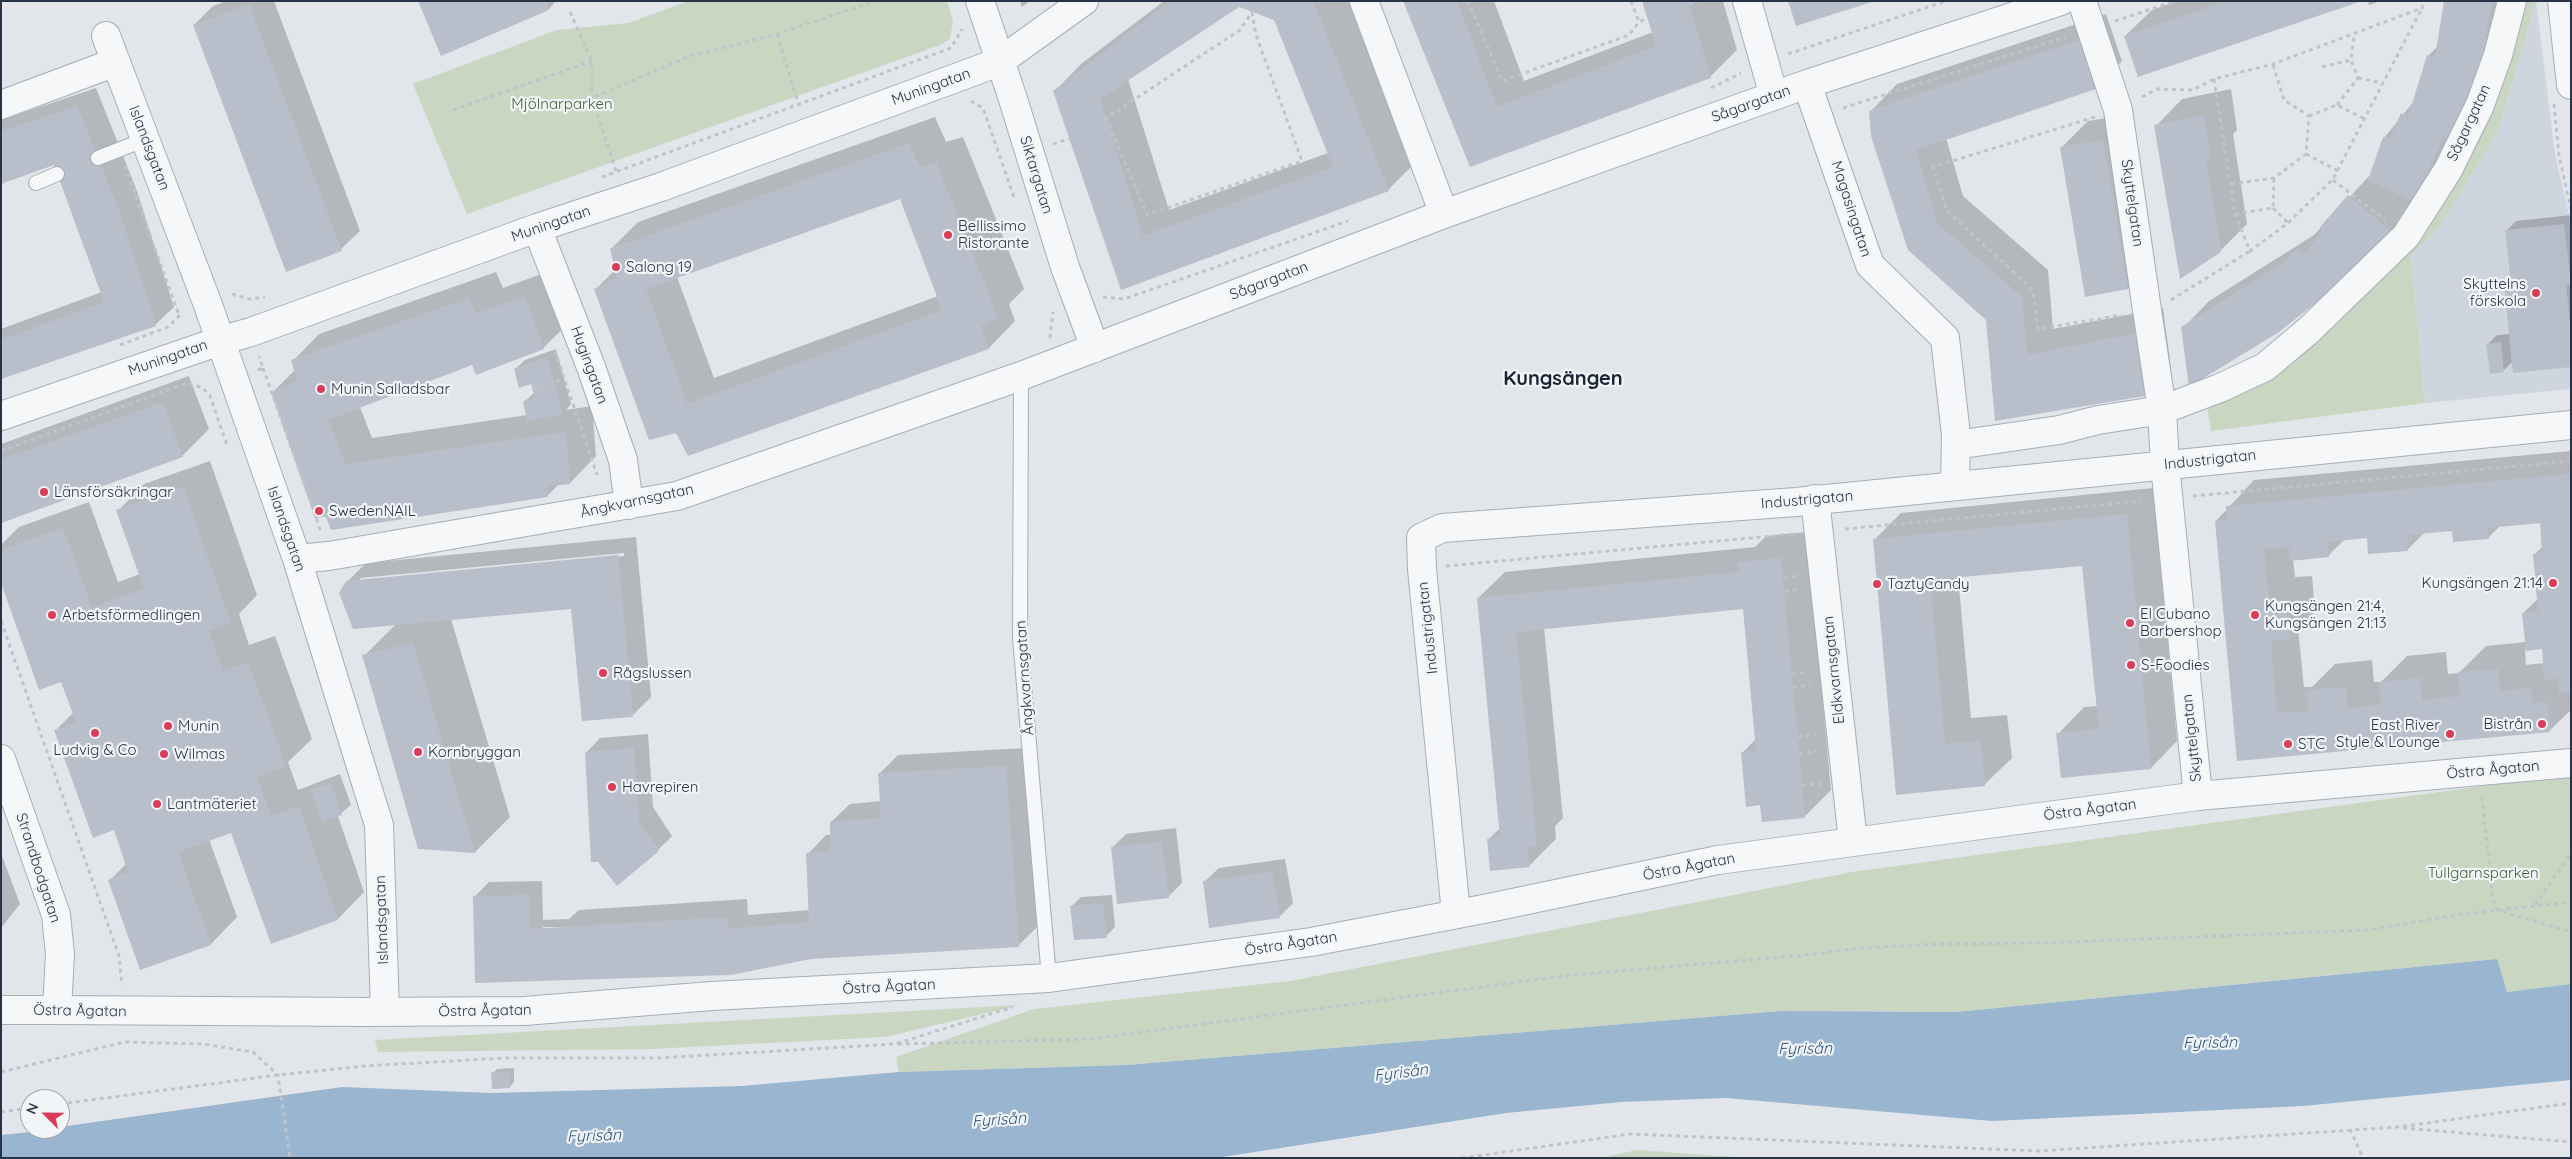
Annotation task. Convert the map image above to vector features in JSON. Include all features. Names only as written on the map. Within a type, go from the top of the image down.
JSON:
[{"type":"street","name":"Siktargatan","points":[[980,1],[1094,348]]},
{"type":"street","name":"Muningatan","points":[[1,416],[220,341],[261,329],[537,228],[661,188],[999,62],[1084,1]]},
{"type":"street","points":[[1364,1],[1444,214]]},
{"type":"street","points":[[1747,1],[1774,96]]},
{"type":"street","name":"Sågargatan","points":[[1094,348],[1444,214],[1807,84],[2061,1]]},
{"type":"street","name":"Skyttelgatan","points":[[2082,1],[2118,110],[2162,410],[2168,499],[2198,796]]},
{"type":"street","name":"Sågargatan","points":[[2406,236],[2448,170],[2480,105],[2498,55],[2512,1]]},
{"type":"street","points":[[2562,1],[2571,85]]},
{"type":"street","name":"Islandsgatan","points":[[106,36],[208,305],[297,559],[379,825],[385,1012]]},
{"type":"street","points":[[1,105],[116,62]]},
{"type":"street","name":"Magasingatan","points":[[1807,84],[1870,264],[1945,338],[1952,383],[1956,445],[1955,485]]},
{"type":"street","name":"Hugingatan","points":[[537,228],[591,367],[623,460],[629,505]]},
{"type":"street","points":[[1956,445],[2059,430],[2098,420],[2162,410],[2220,388],[2265,367],[2309,330],[2406,236]]},
{"type":"street","name":"Ångkvarnsgatan","points":[[297,559],[329,556],[677,496],[1021,376],[1094,348]]},
{"type":"street","name":"Industrigatan","points":[[1456,913],[1420,538],[1442,528],[1815,500],[2571,425]]},
{"type":"street","name":"Eldkvarnsgatan","points":[[1815,500],[1820,531],[1852,841]]},
{"type":"street","name":"Strandbodgatan","points":[[1,758],[56,915],[60,954],[57,1010]]},
{"type":"street","name":"Östra Ågatan","points":[[1,1010],[524,1011],[712,996],[1049,978],[1312,942],[1718,860],[1852,841],[2198,796],[2571,763]]},
{"type":"lane","points":[[98,158],[146,139]]},
{"type":"lane","points":[[36,183],[57,174]]},
{"type":"lane","name":"Ångkvarnsgatan","points":[[1021,376],[1020,638],[1049,978]]},
{"type":"path","points":[[592,98],[690,56],[778,34],[875,1]]},
{"type":"path","points":[[1468,1],[1502,81],[1629,35],[1639,22],[1648,18]]},
{"type":"path","points":[[1631,1],[1639,22]]},
{"type":"path","points":[[1689,4],[1699,1]]},
{"type":"path","points":[[1703,91],[1764,62],[1946,1]]},
{"type":"path","points":[[1819,116],[2176,1]]},
{"type":"path","points":[[2174,298],[2250,251],[2288,223],[2333,180],[2424,1]]},
{"type":"path","points":[[2121,315],[2038,329],[2033,290],[1947,210],[1933,167],[2118,110],[2157,89],[2193,90],[2214,79],[2273,64],[2422,8]]},
{"type":"path","points":[[570,12],[592,62],[592,98],[616,172]]},
{"type":"path","points":[[1252,12],[1256,35],[1302,161],[1147,216],[1106,118],[1240,30],[1252,12]]},
{"type":"path","points":[[598,178],[798,106],[951,48],[964,26]]},
{"type":"path","points":[[778,34],[798,106]]},
{"type":"path","points":[[2354,35],[2350,60],[2358,78]]},
{"type":"path","points":[[2322,67],[2350,60]]},
{"type":"path","points":[[453,110],[592,62]]},
{"type":"path","points":[[2273,64],[2284,100],[2309,116]]},
{"type":"path","points":[[2358,78],[2382,83]]},
{"type":"path","points":[[2309,116],[2337,105],[2358,78]]},
{"type":"path","points":[[2214,79],[2235,214],[2250,251]]},
{"type":"path","points":[[969,100],[983,108],[1015,201]]},
{"type":"path","points":[[2337,105],[2363,118]]},
{"type":"path","points":[[2230,184],[2274,178],[2306,154],[2309,116]]},
{"type":"path","points":[[1053,144],[1069,139]]},
{"type":"path","points":[[119,150],[179,315]]},
{"type":"path","points":[[2306,154],[2338,171]]},
{"type":"path","points":[[2274,178],[2273,208],[2288,223]]},
{"type":"path","points":[[2333,180],[2406,236]]},
{"type":"path","points":[[2235,214],[2273,208]]},
{"type":"path","points":[[1052,316],[1104,296],[1124,299],[1353,219]]},
{"type":"path","points":[[231,286],[234,295]]},
{"type":"path","points":[[112,348],[168,328],[179,315],[234,295],[250,300],[269,297]]},
{"type":"path","points":[[1053,310],[1050,340],[1056,361]]},
{"type":"path","points":[[552,343],[597,476]]},
{"type":"path","points":[[268,353],[258,356],[329,556]]},
{"type":"path","points":[[203,388],[263,368]]},
{"type":"path","points":[[533,389],[564,379]]},
{"type":"path","points":[[1,451],[187,383],[203,388],[210,396],[230,452]]},
{"type":"path","points":[[1422,569],[2571,461]]},
{"type":"path","points":[[1,622],[120,956],[125,1042]]},
{"type":"path","points":[[2481,791],[2493,899],[2497,910]]},
{"type":"path","points":[[2535,906],[2571,852]]},
{"type":"path","points":[[70,1103],[278,1074],[364,1066],[505,1058],[658,1058],[895,1044],[956,1044],[1090,1039],[1571,975],[1796,956],[1861,948],[1940,944],[2045,944],[2367,930],[2497,910],[2571,902]]},
{"type":"path","points":[[2497,910],[2571,932]]},
{"type":"path","points":[[895,1044],[1022,1005]]},
{"type":"path","points":[[1,1072],[125,1042],[203,1044],[253,1052],[278,1074],[290,1158]]},
{"type":"path","points":[[1462,1158],[1630,1134],[2039,1151],[2398,1127],[2571,1103]]},
{"type":"path","points":[[1,1112],[20,1109]]},
{"type":"path","points":[[2398,1127],[2571,1142]]},
{"type":"path","points":[[2350,1129],[2364,1158]]},
{"type":"shaded area","points":[[2536,1],[2555,155],[2571,224],[2571,389],[2425,403],[2411,256],[2438,229],[2498,132]]},
{"type":"green space","name":"Mjölnarparken","points":[[688,1],[947,1],[953,21],[950,39],[940,45],[467,214],[413,84],[557,30],[629,23]]},
{"type":"green space","points":[[2521,1],[2536,1],[2498,132],[2438,229],[2411,256],[2425,403],[2211,431],[2204,388],[2309,336],[2428,220],[2486,126],[2516,27]]},
{"type":"green space","name":"Tullgarnsparken","points":[[2571,774],[2571,984],[2507,992],[2496,959],[1956,1012],[1781,1011],[1127,1065],[899,1072],[896,1057],[1034,1009],[1290,981],[1852,872]]},
{"type":"green space","points":[[1021,1005],[885,1037],[651,1049],[378,1052],[375,1040]]},
{"type":"green space","points":[[1637,1150],[1749,1158],[1600,1158]]},
{"type":"water","name":"Fyrisån","points":[[2497,959],[2507,992],[2571,984],[2571,1080],[2303,1106],[1992,1121],[1726,1098],[1621,1102],[1506,1113],[1216,1158],[1,1158],[1,1135],[20,1133],[20,1139],[70,1139],[70,1126],[342,1087],[492,1093],[742,1086],[899,1072],[1127,1065],[1781,1011],[1956,1012]]},
{"type":"building","points":[[418,1],[546,1],[549,10],[441,56]]},
{"type":"building","points":[[1170,1],[1313,1],[1389,191],[1121,290],[1053,91]],"holes":[[[1239,7],[1274,20],[1333,167],[1143,236],[1100,99]]]},
{"type":"building","points":[[1403,1],[1457,1],[1497,107],[1656,46],[1642,1],[1688,1],[1711,78],[1470,167]]},
{"type":"building","points":[[1788,1],[1872,1],[1872,2],[1796,26]]},
{"type":"building","points":[[2228,1],[2359,2],[2138,77],[2124,36]]},
{"type":"building","points":[[2444,1],[2491,1],[2481,72],[2477,71],[2453,141],[2443,137],[2415,202],[2368,180],[2383,137],[2389,140],[2401,113],[2408,117],[2427,55],[2435,57]]},
{"type":"building","points":[[249,4],[342,251],[286,272],[193,25]]},
{"type":"building","points":[[2079,40],[2096,89],[1916,150],[1937,223],[2022,297],[2027,355],[2137,333],[2145,396],[1995,421],[1986,320],[1908,250],[1871,136],[1869,111]]},
{"type":"building","points":[[77,106],[119,210],[156,326],[1,379],[1,340],[104,302],[54,165],[1,184],[1,131]]},
{"type":"building","points":[[2204,115],[2211,157],[2206,158],[2221,252],[2180,279],[2154,125]]},
{"type":"building","points":[[2103,140],[2128,289],[2085,297],[2060,147]]},
{"type":"building","points":[[909,143],[920,168],[936,162],[998,317],[981,326],[989,349],[688,456],[676,433],[649,440],[594,289],[617,278],[610,249]],"holes":[[[900,199],[942,310],[687,404],[646,289]]]},
{"type":"building","points":[[2348,195],[2391,232],[2342,290],[2333,286],[2322,298],[2279,332],[2189,387],[2181,327],[2286,261],[2297,249],[2305,253],[2322,232],[2320,227]]},
{"type":"building","name":"Skyttelns förskola","points":[[2564,224],[2571,282],[2571,285],[2566,285],[2571,331],[2571,367],[2513,373],[2504,285],[2511,284],[2505,230]]},
{"type":"building","points":[[525,296],[544,349],[476,375],[472,365],[328,420],[345,464],[566,432],[570,484],[547,486],[548,497],[331,530],[326,517],[315,518],[271,392],[297,381],[291,360],[469,298],[476,314]]},
{"type":"building","points":[[2501,342],[2504,372],[2490,374],[2486,344]]},
{"type":"building","points":[[547,357],[563,414],[527,421],[523,401],[535,398],[531,384],[519,388],[514,369]]},
{"type":"building","name":"Länsförsäkringar","points":[[163,402],[183,457],[1,523],[1,460]]},
{"type":"building","name":"Kungsängen 21:4, Kungsängen 21:13","points":[[2570,474],[2571,692],[2559,693],[2558,678],[2544,680],[2542,649],[2526,651],[2522,613],[2538,612],[2533,554],[2542,553],[2540,523],[2488,528],[2489,539],[2453,542],[2452,531],[2407,535],[2408,551],[2368,554],[2367,538],[2327,542],[2329,557],[2290,561],[2289,547],[2264,549],[2269,603],[2286,602],[2289,640],[2271,641],[2277,713],[2309,711],[2307,690],[2346,687],[2348,708],[2381,705],[2379,682],[2420,678],[2422,700],[2460,696],[2458,672],[2498,669],[2500,691],[2531,688],[2532,703],[2547,702],[2550,732],[2237,761],[2215,521],[2227,520],[2226,506]]},
{"type":"building","name":"Munin","points":[[183,487],[231,623],[209,631],[223,671],[248,662],[286,766],[257,777],[271,816],[299,806],[338,920],[271,944],[231,833],[178,852],[211,945],[140,970],[108,880],[128,872],[114,830],[93,838],[54,730],[76,722],[61,682],[39,690],[1,583],[1,550],[63,528],[92,608],[144,589],[116,510]]},
{"type":"building","points":[[2127,514],[2151,769],[2061,778],[2056,733],[2099,729],[2082,566],[1930,580],[1945,744],[1981,741],[1985,786],[1896,795],[1873,539]]},
{"type":"building","name":"Rågslussen","points":[[618,555],[633,717],[582,721],[571,609],[353,629],[339,593],[346,581]]},
{"type":"building","points":[[1781,558],[1805,818],[1762,822],[1760,805],[1746,807],[1741,752],[1756,751],[1743,609],[1516,632],[1537,846],[1528,847],[1530,867],[1490,871],[1487,839],[1500,838],[1477,598],[1739,572],[1738,562]]},
{"type":"building","name":"Kornbryggan","points":[[413,643],[475,853],[418,849],[362,655]]},
{"type":"building","name":"Havrepiren","points":[[634,748],[639,822],[659,851],[617,886],[598,862],[591,862],[585,752]]},
{"type":"building","points":[[1006,766],[1019,947],[811,959],[731,975],[475,983],[473,896],[529,895],[529,929],[729,917],[728,929],[809,922],[806,853],[830,851],[830,822],[881,818],[878,773]]},
{"type":"building","points":[[331,783],[342,815],[322,822],[311,790]]},
{"type":"building","points":[[1162,842],[1169,898],[1117,904],[1111,847]]},
{"type":"building","points":[[1272,872],[1280,918],[1209,928],[1203,881]]},
{"type":"building","points":[[1103,903],[1107,938],[1074,940],[1070,906]]},
{"type":"building","points":[[491,1072],[510,1072],[510,1088],[492,1089]]},
{"type":"place","name":"Bellissimo Ristorante","points":[[948,235]]},
{"type":"place","name":"Salong 19","points":[[616,267]]},
{"type":"place","name":"Skyttelns förskola","points":[[2536,293]]},
{"type":"place","name":"Munin Salladsbar","points":[[321,389]]},
{"type":"place","name":"Länsförsäkringar","points":[[44,492]]},
{"type":"place","name":"SwedenNAIL","points":[[319,511]]},
{"type":"place","name":"Kungsängen 21:14","points":[[2553,583]]},
{"type":"place","name":"TaztyCandy","points":[[1877,584]]},
{"type":"place","name":"Arbetsförmedlingen","points":[[52,615]]},
{"type":"place","name":"Kungsängen 21:4, Kungsängen 21:13","points":[[2255,615]]},
{"type":"place","name":"El Cubano Barbershop","points":[[2130,623]]},
{"type":"place","name":"S-Foodies","points":[[2131,665]]},
{"type":"place","name":"Rågslussen","points":[[603,673]]},
{"type":"place","name":"Bistrån","points":[[2542,724]]},
{"type":"place","name":"Munin","points":[[168,726]]},
{"type":"place","name":"Ludvig & Co","points":[[95,733]]},
{"type":"place","name":"East River Style & Lounge","points":[[2450,734]]},
{"type":"place","name":"STC","points":[[2288,744]]},
{"type":"place","name":"Kornbryggan","points":[[418,752]]},
{"type":"place","name":"Wilmas","points":[[164,754]]},
{"type":"place","name":"Havrepiren","points":[[612,787]]},
{"type":"place","name":"Lantmäteriet","points":[[157,804]]},
{"type":"district","name":"Kungsängen","points":[[1563,379]]}]
